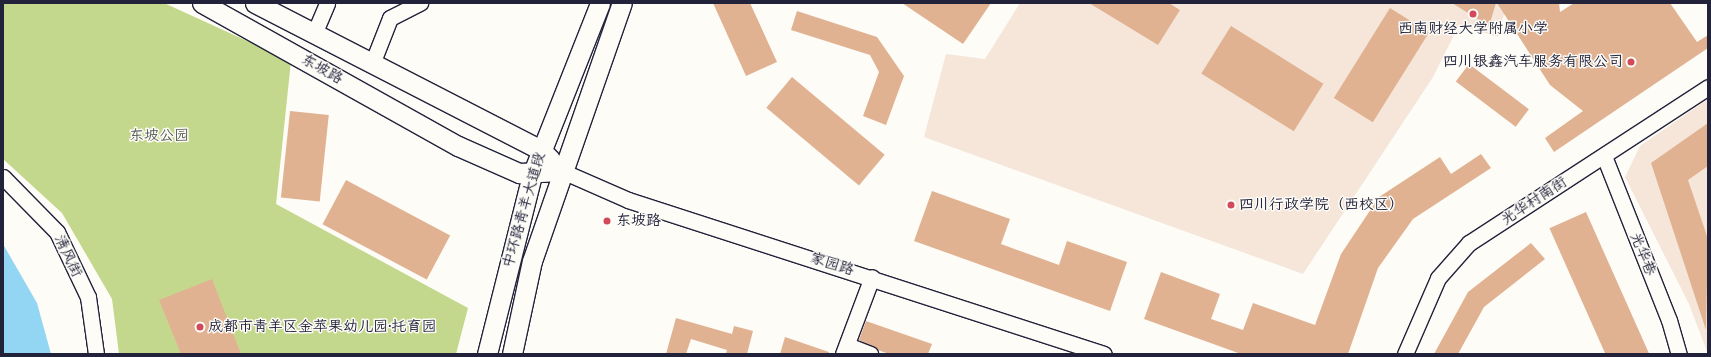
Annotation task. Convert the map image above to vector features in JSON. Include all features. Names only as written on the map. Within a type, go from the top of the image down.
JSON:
[{"type":"main road","name":"东坡路","points":[[202,3],[458,146],[532,175],[562,171]]},
{"type":"main road","name":"东坡路","points":[[256,3],[541,150],[562,171]]},
{"type":"main road","name":"中环路青羊大道段","points":[[487,354],[532,175],[600,3]]},
{"type":"main road","name":"中环路青羊大道段","points":[[512,354],[532,262],[562,171],[622,3]]},
{"type":"street","points":[[314,34],[327,3]]},
{"type":"street","points":[[372,64],[390,18],[420,3]]},
{"type":"street","name":"光华村南街","points":[[1405,354],[1438,278],[1469,243],[1708,88]]},
{"type":"street","name":"光华巷","points":[[1604,156],[1669,320],[1679,354]]},
{"type":"street","name":"家园路","points":[[562,171],[628,200],[872,277],[1104,354]]},
{"type":"street","name":"清风街","points":[[3,177],[57,232],[88,297],[96,354]]},
{"type":"street","points":[[870,354],[845,350],[872,277]]},
{"type":"shaded area","name":"四川行政学院（西校区）","points":[[1020,3],[1507,3],[1498,37],[1459,25],[1433,77],[1303,274],[924,137],[946,54],[985,59]]},
{"type":"shaded area","points":[[1708,99],[1708,354],[1689,304],[1625,177],[1640,146]]},
{"type":"green space","name":"东坡公园","points":[[3,3],[164,3],[291,61],[276,204],[468,308],[456,354],[119,354],[112,299],[62,213],[3,159]]},
{"type":"water","points":[[3,244],[37,303],[51,354],[3,354]]},
{"type":"building","points":[[713,3],[750,3],[777,62],[746,76]]},
{"type":"building","points":[[902,3],[991,3],[963,44]]},
{"type":"building","points":[[1089,3],[1169,3],[1180,10],[1158,45]]},
{"type":"building","points":[[1452,3],[1496,3],[1489,26]]},
{"type":"building","name":"四川银鑫汽车服务有限公司","points":[[1497,3],[1559,3],[1560,12],[1574,3],[1670,3],[1697,42],[1708,35],[1708,48],[1554,152],[1545,138],[1583,111],[1550,85]]},
{"type":"building","points":[[1390,8],[1429,32],[1373,122],[1334,98]]},
{"type":"building","points":[[797,11],[877,37],[904,76],[886,125],[863,116],[879,72],[870,55],[791,30]]},
{"type":"building","points":[[1231,26],[1323,84],[1294,131],[1201,73]]},
{"type":"building","points":[[1469,64],[1529,109],[1516,127],[1456,82]]},
{"type":"building","points":[[792,77],[885,155],[859,185],[766,108]]},
{"type":"building","points":[[290,111],[329,115],[320,202],[281,198]]},
{"type":"building","points":[[1708,123],[1708,166],[1688,180],[1708,239],[1706,330],[1651,163]]},
{"type":"building","points":[[1481,154],[1491,168],[1413,219],[1378,268],[1348,354],[1241,354],[1144,319],[1161,272],[1220,294],[1211,319],[1243,330],[1253,303],[1315,325],[1341,254],[1379,197],[1440,157],[1451,174]]},
{"type":"building","points":[[346,180],[450,235],[427,280],[323,224]]},
{"type":"building","points":[[932,191],[1010,219],[1001,244],[1059,265],[1067,241],[1127,262],[1110,311],[914,241]]},
{"type":"building","points":[[1586,212],[1649,354],[1605,354],[1549,228]]},
{"type":"building","points":[[1531,243],[1545,259],[1484,307],[1458,354],[1434,354],[1468,292]]},
{"type":"building","name":"成都市青羊区金苹果幼儿园·托育园","points":[[212,279],[241,354],[181,354],[159,300]]},
{"type":"building","points":[[676,318],[732,334],[734,326],[753,331],[747,354],[726,354],[727,350],[691,339],[686,354],[666,354]]},
{"type":"building","points":[[866,321],[932,344],[928,354],[889,354],[859,340]]},
{"type":"building","points":[[785,337],[829,352],[829,354],[780,354]]},
{"type":"place","name":"西南财经大学附属小学","points":[[1473,14]]},
{"type":"place","name":"四川银鑫汽车服务有限公司","points":[[1631,62]]},
{"type":"place","name":"四川行政学院（西校区）","points":[[1231,205]]},
{"type":"place","name":"东坡路","points":[[607,221]]},
{"type":"place","name":"成都市青羊区金苹果幼儿园·托育园","points":[[200,327]]}]
